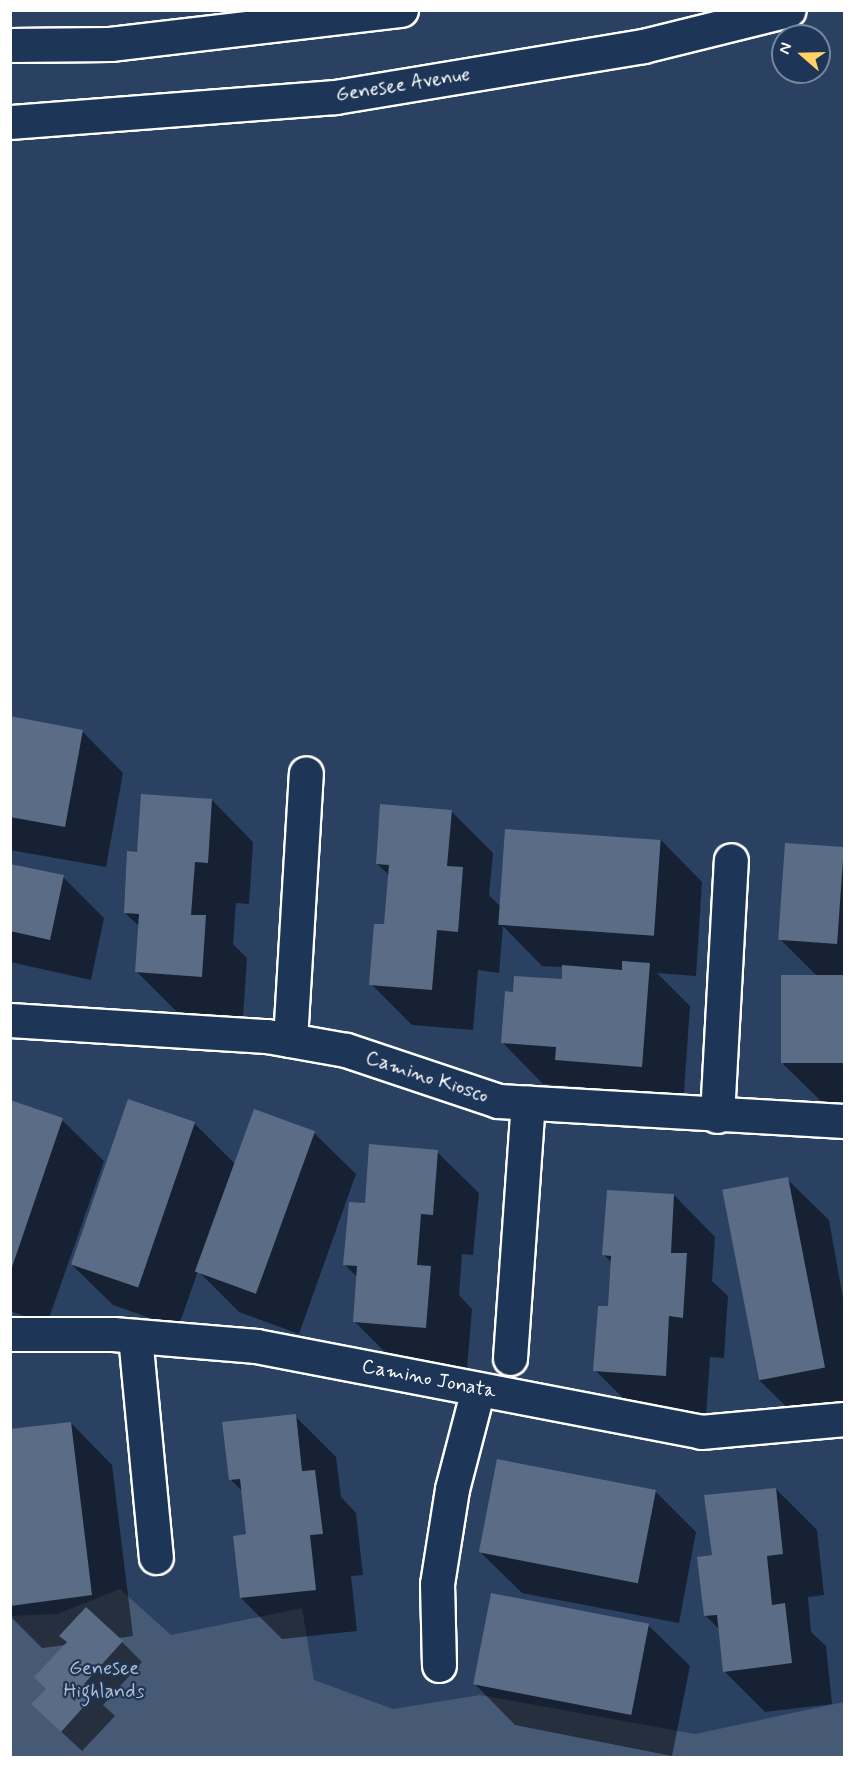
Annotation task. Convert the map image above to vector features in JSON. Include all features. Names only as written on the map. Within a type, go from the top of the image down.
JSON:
[{"type":"street","points":[[10,45],[110,44],[401,10]]},
{"type":"street","name":"Genesee Avenue","points":[[10,122],[335,97],[643,46],[789,10]]},
{"type":"street","points":[[290,1040],[306,773]]},
{"type":"street","points":[[717,1116],[731,860]]},
{"type":"street","name":"Camino Kiosco","points":[[10,1020],[290,1040],[346,1050],[498,1101],[717,1116],[844,1121]]},
{"type":"street","points":[[510,1358],[528,1103]]},
{"type":"street","name":"Camino Jonata","points":[[10,1334],[135,1336],[256,1346],[701,1432],[844,1419]]},
{"type":"street","points":[[135,1336],[156,1557]]},
{"type":"street","points":[[439,1665],[439,1574],[452,1489],[478,1389]]},
{"type":"green space","name":"Genesee Highlands","points":[[120,1589],[171,1635],[302,1608],[314,1680],[393,1709],[480,1695],[695,1734],[844,1702],[844,1757],[11,1757],[10,1616],[57,1614]]},
{"type":"building","points":[[10,716],[83,730],[65,827],[10,817]]},
{"type":"building","points":[[141,794],[212,799],[208,863],[195,862],[191,915],[206,915],[202,977],[135,972],[139,914],[124,913],[127,851],[137,852]]},
{"type":"building","points":[[380,804],[452,810],[447,866],[463,867],[458,932],[437,930],[432,990],[369,985],[374,924],[384,924],[389,865],[376,864]]},
{"type":"building","points":[[505,829],[661,840],[654,936],[498,925]]},
{"type":"building","points":[[785,843],[844,847],[837,944],[778,940]]},
{"type":"building","points":[[10,864],[64,875],[50,940],[10,931]]},
{"type":"building","points":[[622,961],[650,963],[642,1067],[555,1060],[556,1047],[501,1043],[505,991],[513,992],[514,976],[562,979],[562,965],[622,970]]},
{"type":"building","points":[[781,975],[844,975],[844,1063],[781,1063]]},
{"type":"building","points":[[128,1099],[195,1122],[138,1288],[71,1264]]},
{"type":"building","points":[[10,1100],[63,1118],[11,1270],[10,1270]]},
{"type":"building","points":[[254,1109],[315,1131],[256,1294],[195,1272]]},
{"type":"building","points":[[369,1144],[438,1150],[433,1215],[421,1214],[417,1265],[431,1266],[426,1328],[353,1322],[357,1266],[343,1265],[349,1202],[365,1203]]},
{"type":"building","points":[[788,1177],[825,1367],[759,1380],[722,1190]]},
{"type":"building","points":[[607,1190],[674,1194],[671,1253],[687,1253],[683,1318],[669,1316],[666,1376],[593,1371],[598,1306],[608,1306],[611,1256],[602,1255]]},
{"type":"building","points":[[296,1414],[302,1471],[315,1470],[323,1534],[310,1535],[316,1590],[240,1598],[233,1536],[246,1534],[240,1479],[229,1480],[222,1422]]},
{"type":"building","points":[[71,1422],[92,1595],[10,1606],[10,1429]]},
{"type":"building","points":[[497,1459],[656,1490],[638,1583],[479,1552]]},
{"type":"building","points":[[776,1488],[783,1554],[767,1556],[772,1605],[785,1603],[792,1663],[723,1672],[717,1615],[704,1616],[697,1557],[712,1555],[704,1495]]},
{"type":"building","points":[[491,1593],[649,1624],[631,1715],[473,1684]]},
{"type":"building","points":[[86,1607],[123,1641],[84,1684],[95,1694],[61,1732],[31,1704],[46,1689],[34,1677],[67,1642],[59,1636]]}]
